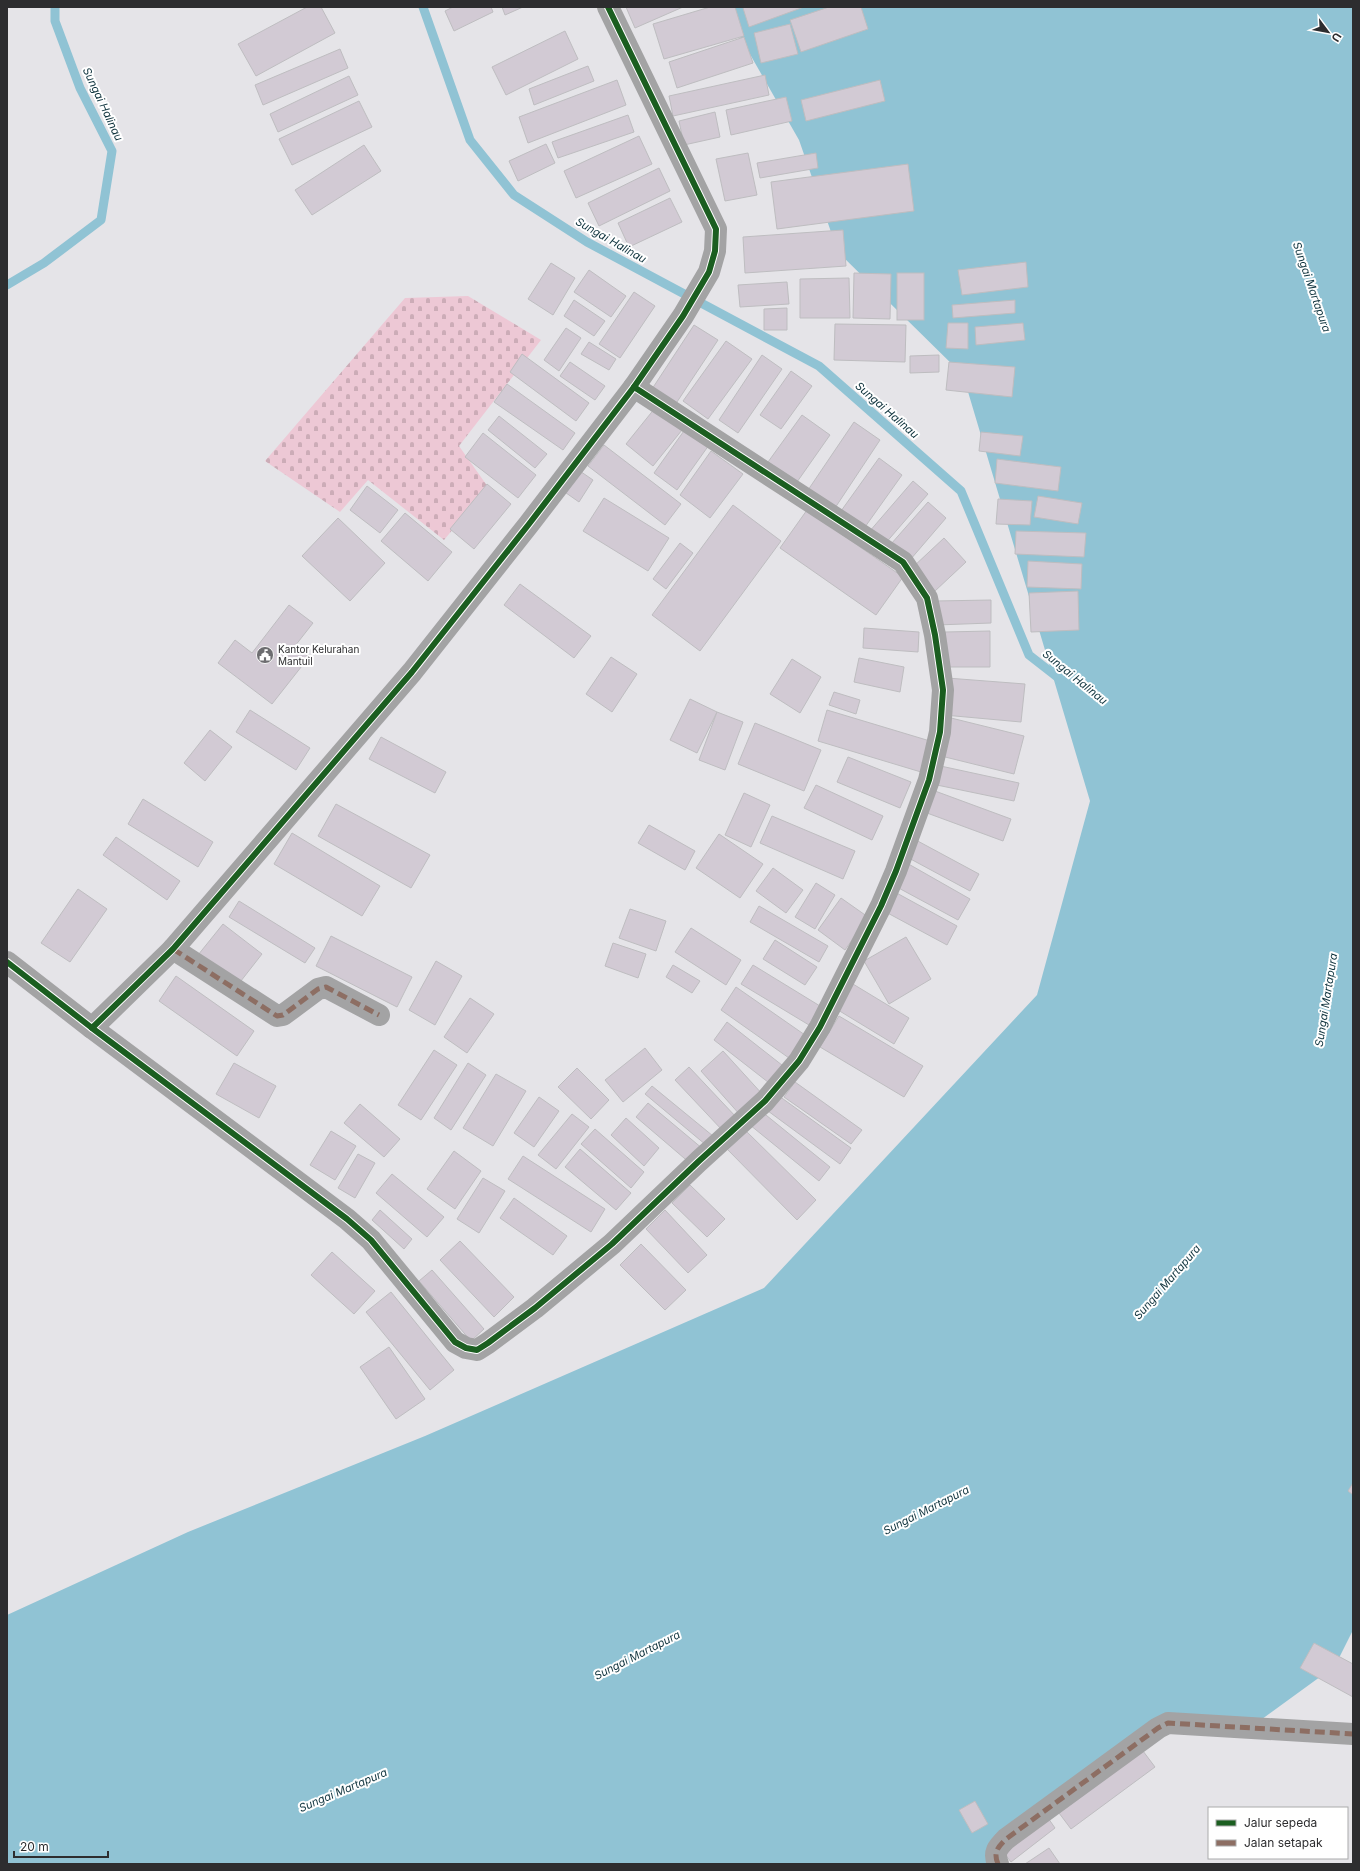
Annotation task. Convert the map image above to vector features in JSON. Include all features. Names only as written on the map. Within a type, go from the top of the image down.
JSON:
[{"type":"street","points":[[92,1028],[173,949],[412,672],[634,387],[683,316],[709,272],[716,251],[716,229],[608,7]]},
{"type":"street","points":[[7,962],[92,1028],[347,1219],[371,1240],[455,1342],[466,1348],[476,1350],[488,1343],[535,1308],[612,1244],[699,1161],[765,1102],[799,1061],[820,1027],[896,871],[930,780],[940,732],[943,690],[935,635],[927,598],[903,562],[634,387]]},
{"type":"street","points":[[173,949],[277,1016],[283,1015],[318,989],[326,987],[379,1015]]},
{"type":"street","points":[[998,1864],[995,1856],[996,1849],[1006,1839],[1158,1728],[1168,1723],[1353,1734]]},
{"type":"green space","points":[[468,296],[541,340],[459,446],[488,487],[444,540],[368,480],[340,512],[265,461],[405,298]]},
{"type":"water","name":"Sungai Martapura","points":[[723,7],[1353,7],[1353,1630],[1335,1666],[1258,1722],[1185,1717],[987,1864],[7,1864],[7,1615],[188,1532],[425,1436],[764,1288],[1037,995],[1090,801],[963,375],[838,252],[799,140]]},
{"type":"building","points":[[307,7],[321,7],[335,33],[256,76],[238,44]]},
{"type":"building","points":[[453,7],[491,7],[493,12],[454,31],[445,11]]},
{"type":"building","points":[[502,7],[523,7],[505,15]]},
{"type":"building","points":[[626,7],[683,7],[635,28]]},
{"type":"building","points":[[710,7],[735,7],[744,36],[664,59],[653,24]]},
{"type":"building","points":[[804,7],[749,27],[743,8]]},
{"type":"building","points":[[829,7],[861,7],[868,29],[801,52],[790,20]]},
{"type":"building","points":[[790,24],[798,54],[761,63],[754,33]]},
{"type":"building","points":[[565,31],[578,59],[506,95],[492,67]]},
{"type":"building","points":[[744,37],[753,63],[677,88],[669,62]]},
{"type":"building","points":[[340,49],[348,68],[263,105],[255,85]]},
{"type":"building","points":[[588,66],[594,81],[534,105],[529,89]]},
{"type":"building","points":[[765,75],[769,95],[673,116],[669,96]]},
{"type":"building","points":[[349,76],[358,95],[278,132],[270,114]]},
{"type":"building","points":[[617,80],[626,105],[528,143],[519,117]]},
{"type":"building","points":[[880,80],[885,101],[806,121],[801,100]]},
{"type":"building","points":[[786,97],[792,121],[731,135],[726,110]]},
{"type":"building","points":[[359,101],[372,127],[292,165],[279,139]]},
{"type":"building","points":[[715,112],[720,137],[684,145],[679,121]]},
{"type":"building","points":[[628,115],[634,132],[558,158],[552,142]]},
{"type":"building","points":[[639,136],[652,164],[576,198],[564,171]]},
{"type":"building","points":[[546,144],[555,163],[518,181],[509,161]]},
{"type":"building","points":[[364,145],[381,171],[312,215],[295,190]]},
{"type":"building","points":[[748,153],[757,195],[725,201],[716,159]]},
{"type":"building","points":[[816,153],[818,168],[760,178],[757,163]]},
{"type":"building","points":[[908,164],[914,211],[777,229],[771,182]]},
{"type":"building","points":[[659,168],[670,191],[599,226],[588,203]]},
{"type":"building","points":[[670,198],[682,222],[629,247],[618,223]]},
{"type":"building","points":[[843,230],[846,266],[745,273],[743,237]]},
{"type":"building","points":[[1026,262],[1028,287],[962,295],[958,270]]},
{"type":"building","points":[[551,263],[575,278],[553,315],[528,299]]},
{"type":"building","points":[[589,270],[626,296],[611,317],[574,292]]},
{"type":"building","points":[[854,273],[891,274],[890,319],[853,318]]},
{"type":"building","points":[[897,273],[924,273],[924,320],[897,320]]},
{"type":"building","points":[[849,278],[850,318],[800,318],[800,279]]},
{"type":"building","points":[[787,282],[789,304],[740,307],[738,285]]},
{"type":"building","points":[[634,292],[655,306],[620,358],[599,344]]},
{"type":"building","points":[[574,300],[605,321],[594,336],[564,316]]},
{"type":"building","points":[[1015,300],[1015,313],[953,318],[952,305]]},
{"type":"building","points":[[787,308],[787,330],[764,330],[764,309]]},
{"type":"building","points":[[948,323],[968,323],[968,349],[946,348]]},
{"type":"building","points":[[1023,323],[1025,340],[976,345],[975,327]]},
{"type":"building","points":[[835,324],[906,325],[905,362],[834,360]]},
{"type":"building","points":[[694,325],[718,340],[675,405],[652,389]]},
{"type":"building","points":[[566,328],[581,338],[559,371],[544,360]]},
{"type":"building","points":[[726,341],[752,359],[708,419],[683,401]]},
{"type":"building","points":[[589,342],[616,359],[609,370],[581,354]]},
{"type":"building","points":[[522,354],[589,403],[576,421],[510,372]]},
{"type":"building","points":[[762,355],[782,369],[738,433],[719,420]]},
{"type":"building","points":[[939,355],[939,372],[910,373],[910,356]]},
{"type":"building","points":[[570,362],[605,386],[595,400],[560,376]]},
{"type":"building","points":[[949,362],[1015,367],[1012,397],[946,390]]},
{"type":"building","points":[[791,371],[812,386],[781,429],[760,415]]},
{"type":"building","points":[[507,384],[575,433],[563,450],[494,402]]},
{"type":"building","points":[[655,408],[682,430],[653,466],[626,444]]},
{"type":"building","points":[[802,415],[830,435],[797,482],[768,462]]},
{"type":"building","points":[[499,416],[547,454],[535,468],[488,430]]},
{"type":"building","points":[[854,422],[880,440],[833,511],[806,493]]},
{"type":"building","points":[[686,428],[709,445],[677,490],[654,473]]},
{"type":"building","points":[[981,432],[1023,436],[1020,456],[979,451]]},
{"type":"building","points":[[483,433],[536,475],[518,498],[465,457]]},
{"type":"building","points":[[604,445],[681,504],[665,525],[588,466]]},
{"type":"building","points":[[711,451],[743,474],[710,518],[680,495]]},
{"type":"building","points":[[879,458],[902,475],[865,527],[841,511]]},
{"type":"building","points":[[997,459],[1061,467],[1058,491],[995,483]]},
{"type":"building","points":[[574,467],[593,480],[579,502],[559,488]]},
{"type":"building","points":[[913,481],[928,494],[884,545],[869,532]]},
{"type":"building","points":[[487,484],[511,504],[474,549],[450,529]]},
{"type":"building","points":[[367,486],[398,510],[380,533],[350,510]]},
{"type":"building","points":[[1038,496],[1082,503],[1078,524],[1034,517]]},
{"type":"building","points":[[604,498],[669,538],[648,571],[583,531]]},
{"type":"building","points":[[998,499],[1032,501],[1030,525],[996,524]]},
{"type":"building","points":[[928,502],[946,518],[910,560],[891,544]]},
{"type":"building","points":[[733,505],[781,541],[700,651],[652,615]]},
{"type":"building","points":[[807,510],[903,577],[876,615],[780,548]]},
{"type":"building","points":[[405,513],[452,552],[428,581],[381,541]]},
{"type":"building","points":[[338,518],[385,563],[350,601],[302,556]]},
{"type":"building","points":[[1016,531],[1086,533],[1084,557],[1015,554]]},
{"type":"building","points":[[944,538],[966,562],[935,591],[913,567]]},
{"type":"building","points":[[680,543],[693,553],[666,589],[653,579]]},
{"type":"building","points":[[1028,561],[1082,564],[1081,589],[1027,587]]},
{"type":"building","points":[[520,584],[591,636],[574,658],[504,605]]},
{"type":"building","points":[[1078,591],[1079,630],[1031,632],[1029,593]]},
{"type":"building","points":[[991,600],[991,623],[936,625],[935,601]]},
{"type":"building","name":"Kantor Kelurahan Mantuil","points":[[289,605],[313,623],[295,646],[309,657],[272,704],[218,663],[235,640],[252,653]]},
{"type":"building","points":[[864,628],[919,632],[918,652],[863,648]]},
{"type":"building","points":[[990,631],[990,667],[945,667],[945,632]]},
{"type":"building","points":[[611,657],[637,674],[612,712],[586,694]]},
{"type":"building","points":[[859,658],[904,667],[900,692],[854,682]]},
{"type":"building","points":[[792,659],[821,677],[800,713],[770,694]]},
{"type":"building","points":[[947,678],[1025,684],[1021,722],[944,715]]},
{"type":"building","points":[[834,692],[860,700],[856,714],[829,705]]},
{"type":"building","points":[[690,699],[717,712],[697,753],[670,740]]},
{"type":"building","points":[[250,710],[310,748],[296,770],[236,732]]},
{"type":"building","points":[[827,710],[930,741],[921,772],[818,741]]},
{"type":"building","points":[[717,712],[743,722],[725,770],[699,760]]},
{"type":"building","points":[[947,717],[1024,736],[1014,774],[937,755]]},
{"type":"building","points":[[755,723],[821,750],[804,791],[738,764]]},
{"type":"building","points":[[210,730],[232,747],[205,781],[184,763]]},
{"type":"building","points":[[381,737],[446,772],[435,793],[369,759]]},
{"type":"building","points":[[848,757],[911,782],[900,808],[837,782]]},
{"type":"building","points":[[936,765],[1019,783],[1014,801],[932,784]]},
{"type":"building","points":[[816,785],[883,816],[872,840],[804,808]]},
{"type":"building","points":[[935,791],[1011,819],[1003,841],[927,813]]},
{"type":"building","points":[[744,793],[770,805],[751,847],[725,835]]},
{"type":"building","points":[[143,799],[213,842],[198,867],[128,824]]},
{"type":"building","points":[[336,804],[430,855],[411,888],[318,836]]},
{"type":"building","points":[[772,816],[855,851],[843,879],[760,843]]},
{"type":"building","points":[[649,825],[695,851],[685,870],[638,843]]},
{"type":"building","points":[[292,833],[380,886],[362,916],[274,864]]},
{"type":"building","points":[[719,834],[763,864],[740,898],[696,868]]},
{"type":"building","points":[[116,837],[180,881],[167,900],[103,855]]},
{"type":"building","points":[[914,839],[979,874],[970,891],[905,856]]},
{"type":"building","points":[[905,862],[970,899],[958,920],[893,885]]},
{"type":"building","points":[[773,868],[803,890],[786,913],[756,891]]},
{"type":"building","points":[[816,883],[835,895],[815,929],[795,917]]},
{"type":"building","points":[[78,889],[107,909],[70,962],[41,943]]},
{"type":"building","points":[[893,891],[957,926],[947,945],[882,910]]},
{"type":"building","points":[[841,898],[868,917],[845,950],[818,930]]},
{"type":"building","points":[[239,901],[315,948],[305,963],[229,917]]},
{"type":"building","points":[[759,906],[828,946],[819,962],[750,922]]},
{"type":"building","points":[[630,909],[666,921],[656,951],[619,938]]},
{"type":"building","points":[[223,924],[262,954],[237,986],[198,955]]},
{"type":"building","points":[[691,928],[741,960],[726,985],[675,952]]},
{"type":"building","points":[[331,936],[412,977],[397,1007],[316,966]]},
{"type":"building","points":[[906,937],[931,979],[889,1004],[864,961]]},
{"type":"building","points":[[775,940],[817,967],[805,985],[763,959]]},
{"type":"building","points":[[613,943],[646,954],[638,978],[605,966]]},
{"type":"building","points":[[436,961],[462,976],[435,1025],[409,1010]]},
{"type":"building","points":[[673,965],[700,981],[692,993],[666,977]]},
{"type":"building","points":[[753,965],[820,1006],[809,1025],[741,984]]},
{"type":"building","points":[[176,976],[254,1031],[237,1056],[159,1001]]},
{"type":"building","points":[[848,981],[909,1018],[894,1044],[833,1007]]},
{"type":"building","points":[[736,987],[805,1035],[789,1058],[721,1010]]},
{"type":"building","points":[[470,998],[494,1014],[467,1053],[444,1037]]},
{"type":"building","points":[[839,1016],[923,1066],[904,1097],[820,1047]]},
{"type":"building","points":[[727,1022],[787,1069],[773,1086],[714,1040]]},
{"type":"building","points":[[645,1048],[662,1070],[623,1102],[605,1080]]},
{"type":"building","points":[[434,1050],[457,1065],[421,1120],[398,1105]]},
{"type":"building","points":[[723,1051],[764,1096],[741,1116],[701,1071]]},
{"type":"building","points":[[234,1063],[276,1086],[259,1118],[216,1094]]},
{"type":"building","points":[[468,1063],[486,1075],[451,1130],[434,1118]]},
{"type":"building","points":[[689,1067],[737,1118],[723,1131],[675,1080]]},
{"type":"building","points":[[577,1068],[609,1100],[591,1119],[558,1087]]},
{"type":"building","points":[[496,1074],[526,1091],[493,1146],[463,1128]]},
{"type":"building","points":[[795,1082],[862,1130],[851,1144],[784,1097]]},
{"type":"building","points":[[652,1086],[713,1136],[706,1145],[645,1094]]},
{"type":"building","points":[[779,1096],[851,1148],[840,1164],[768,1111]]},
{"type":"building","points":[[539,1097],[559,1111],[534,1147],[514,1133]]},
{"type":"building","points":[[648,1103],[703,1149],[691,1164],[636,1117]]},
{"type":"building","points":[[360,1104],[400,1139],[384,1157],[344,1123]]},
{"type":"building","points":[[761,1111],[830,1167],[819,1181],[750,1125]]},
{"type":"building","points":[[572,1114],[589,1127],[556,1169],[538,1155]]},
{"type":"building","points":[[626,1118],[659,1148],[644,1166],[611,1135]]},
{"type":"building","points":[[595,1129],[644,1172],[631,1188],[581,1144]]},
{"type":"building","points":[[744,1129],[816,1200],[797,1220],[726,1148]]},
{"type":"building","points":[[331,1131],[356,1146],[335,1180],[310,1165]]},
{"type":"building","points":[[580,1149],[631,1193],[616,1210],[565,1167]]},
{"type":"building","points":[[454,1151],[481,1171],[455,1209],[427,1189]]},
{"type":"building","points":[[358,1154],[375,1163],[355,1198],[338,1188]]},
{"type":"building","points":[[523,1156],[605,1209],[591,1232],[508,1179]]},
{"type":"building","points":[[392,1174],[444,1217],[427,1237],[376,1193]]},
{"type":"building","points":[[483,1178],[505,1191],[479,1233],[457,1219]]},
{"type":"building","points":[[690,1185],[725,1219],[707,1237],[672,1203]]},
{"type":"building","points":[[514,1198],[567,1236],[553,1255],[500,1218]]},
{"type":"building","points":[[380,1210],[412,1239],[404,1249],[372,1220]]},
{"type":"building","points":[[665,1210],[707,1255],[688,1273],[646,1229]]},
{"type":"building","points":[[460,1241],[514,1297],[494,1317],[440,1260]]},
{"type":"building","points":[[641,1244],[686,1290],[665,1310],[620,1265]]},
{"type":"building","points":[[332,1252],[375,1291],[354,1314],[311,1275]]},
{"type":"building","points":[[432,1270],[484,1329],[471,1341],[419,1281]]},
{"type":"building","points":[[391,1292],[454,1370],[430,1390],[366,1312]]},
{"type":"building","points":[[389,1347],[425,1399],[396,1419],[360,1367]]},
{"type":"building","points":[[1353,1483],[1353,1495],[1348,1491]]},
{"type":"building","points":[[1314,1643],[1353,1664],[1353,1697],[1300,1668]]},
{"type":"building","points":[[1143,1751],[1155,1767],[1071,1829],[1059,1813]]},
{"type":"building","points":[[975,1801],[988,1824],[972,1833],[959,1810]]},
{"type":"building","points":[[1046,1815],[1055,1828],[1011,1862],[1001,1849]]},
{"type":"building","points":[[1049,1848],[1060,1864],[1025,1864]]},
{"type":"waterway","name":"Sungai Halinau","points":[[7,285],[44,263],[101,220],[112,151],[80,88],[55,21],[55,7]]},
{"type":"waterway","name":"Sungai Halinau","points":[[423,7],[470,140],[514,195],[587,242],[819,366],[961,491],[1029,655],[1061,680]]},
{"type":"marked path","points":[[173,949],[277,1016],[283,1015],[318,989],[326,987],[379,1015]]},
{"type":"marked path","points":[[998,1864],[996,1853],[1006,1839],[1158,1728],[1168,1723],[1353,1734]]},
{"type":"cycle path","points":[[7,962],[92,1028],[173,949],[412,672],[529,524],[634,387],[683,316],[709,272],[715,251],[716,229],[608,7]]},
{"type":"cycle path","points":[[92,1028],[347,1219],[371,1240],[455,1342],[466,1348],[477,1350],[535,1308],[612,1244],[699,1161],[765,1101],[799,1061],[820,1027],[881,906],[896,871],[929,780],[940,732],[943,690],[935,635],[927,598],[903,562],[634,387]]},
{"type":"place","name":"Kantor Kelurahan Mantuil","points":[[265,655]]}]
